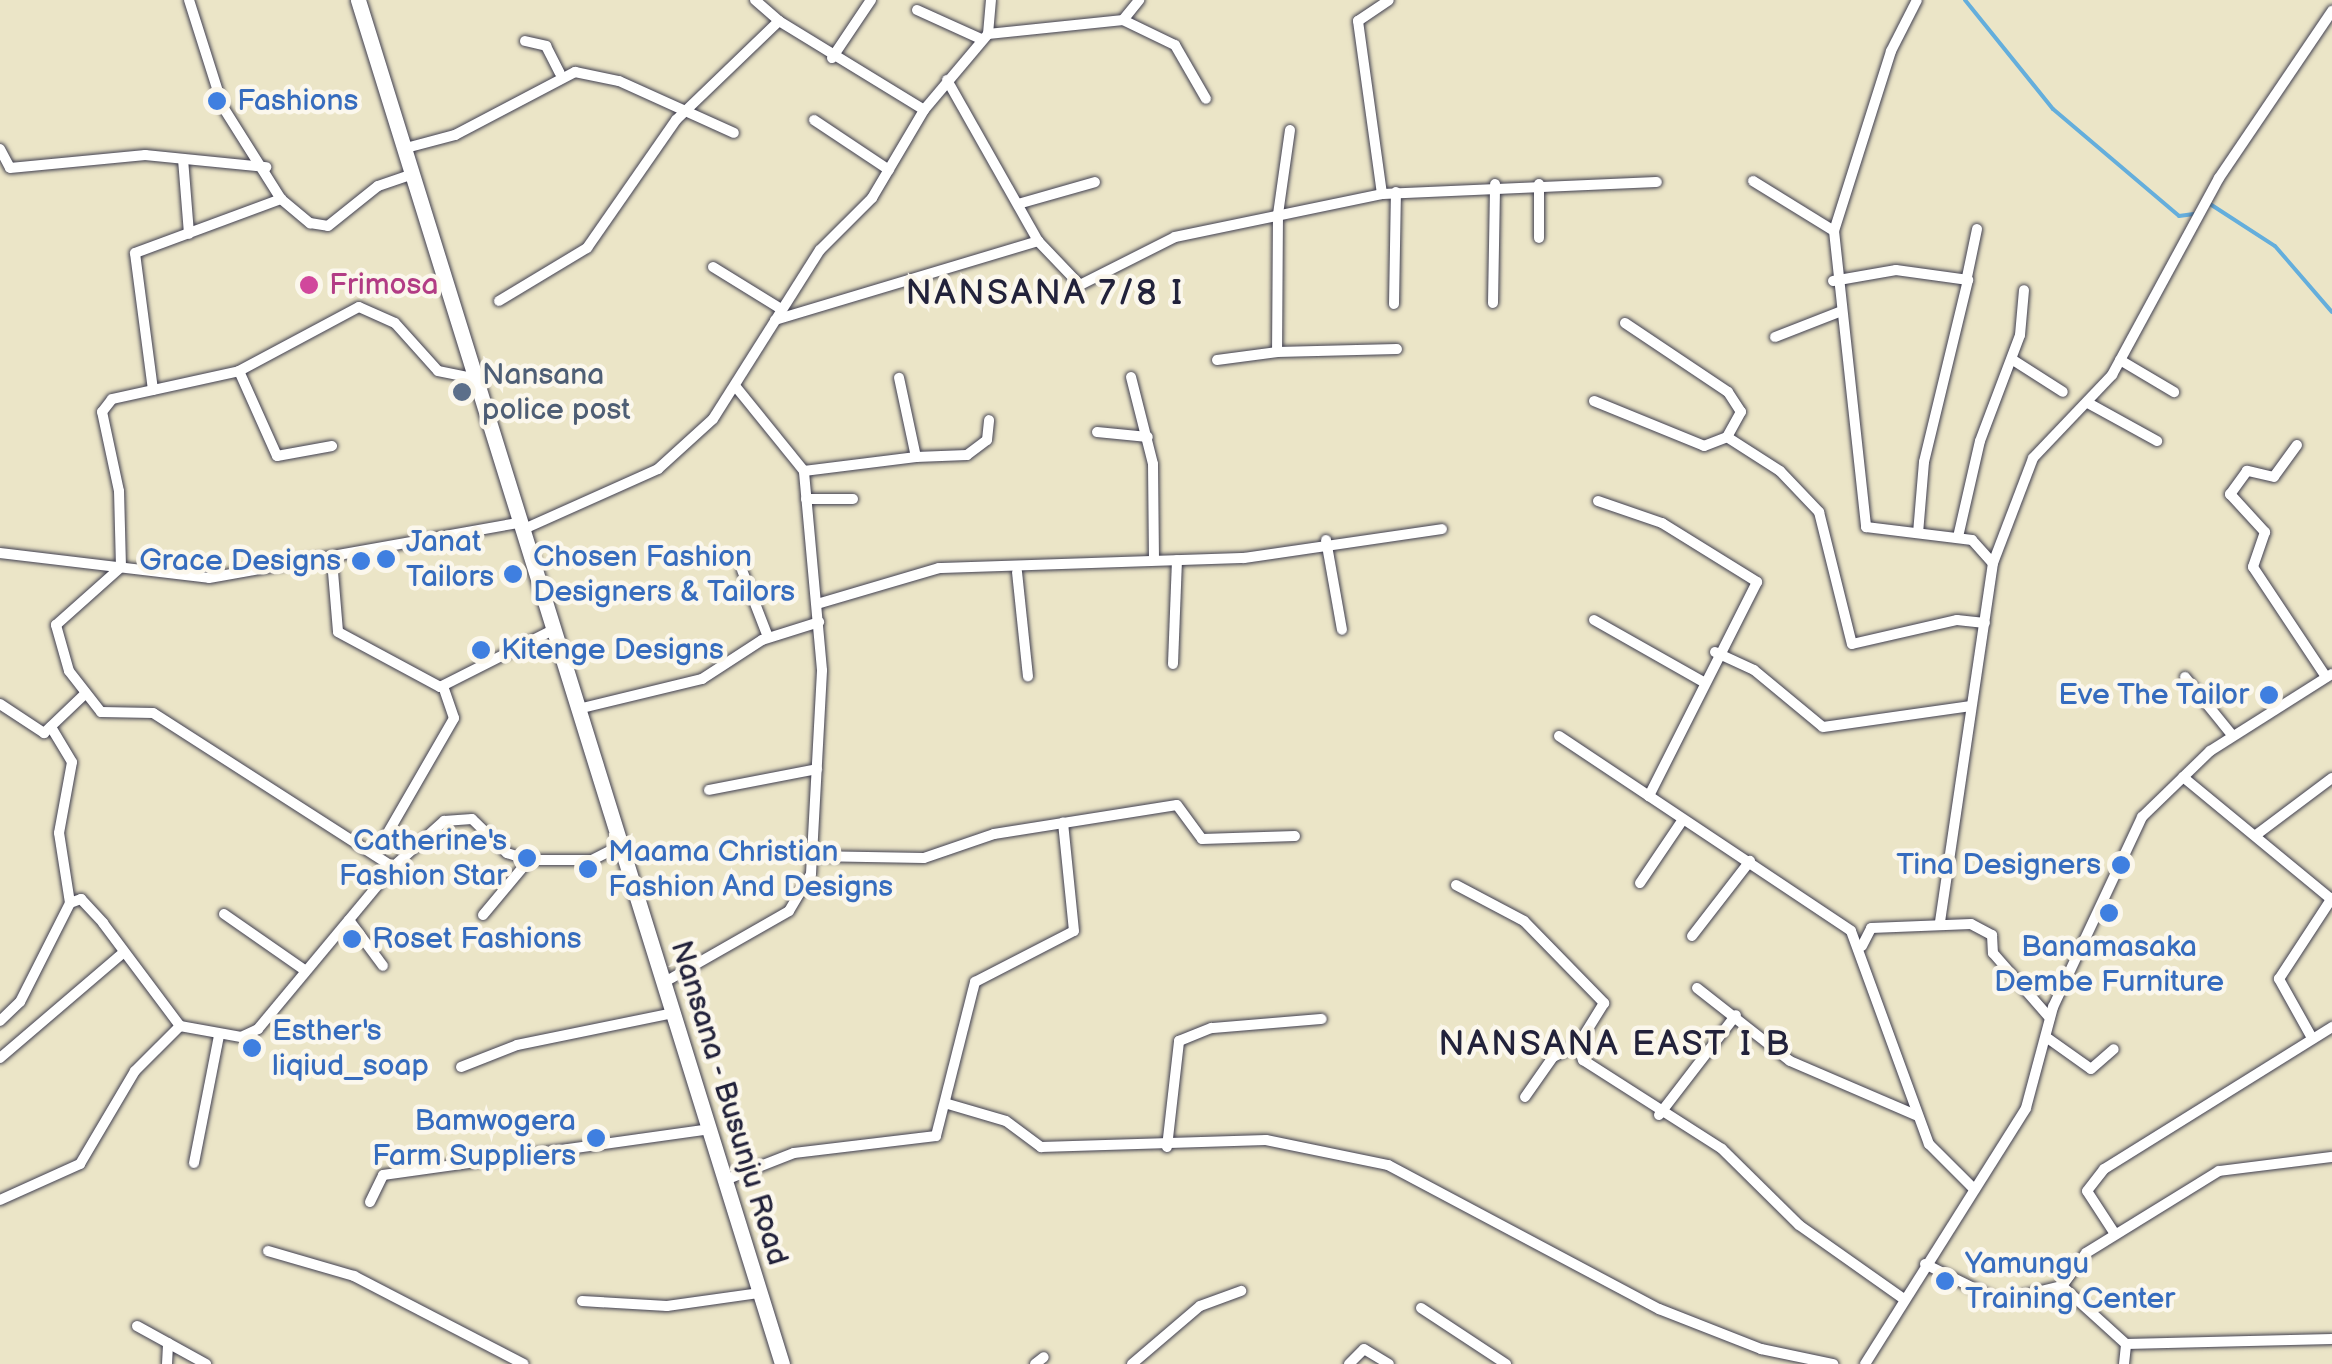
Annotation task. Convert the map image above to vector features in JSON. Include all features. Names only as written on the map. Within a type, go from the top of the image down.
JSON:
[{"type":"main road","name":"Nansana - Busunju Road","points":[[358,0],[782,1364]]},
{"type":"street","points":[[189,0],[223,108],[266,168],[281,199],[322,227],[378,186],[414,174]]},
{"type":"street","points":[[756,0],[779,22],[832,58],[924,110]]},
{"type":"street","points":[[832,58],[871,0]]},
{"type":"street","points":[[0,554],[121,567],[175,579],[332,560],[523,526],[658,468],[736,387],[778,315],[889,170],[946,80],[984,36],[991,0]]},
{"type":"street","points":[[1122,20],[1139,0]]},
{"type":"street","points":[[1382,194],[1358,20],[1388,0]]},
{"type":"street","points":[[1917,0],[1891,52],[1834,230],[1833,281],[1866,527],[1980,543],[1993,563]]},
{"type":"street","points":[[918,10],[984,36],[1122,20],[1175,45],[1206,99]]},
{"type":"street","points":[[1940,922],[1993,563],[2033,458],[2088,403],[2120,360],[2208,204],[2332,11]]},
{"type":"street","points":[[499,301],[587,248],[688,108],[779,22]]},
{"type":"street","points":[[525,41],[546,46],[560,73]]},
{"type":"street","points":[[406,148],[454,135],[560,73],[619,81],[688,108],[734,133]]},
{"type":"street","points":[[946,80],[1038,241],[1080,285],[1175,238],[1382,194],[1495,184],[1657,182]]},
{"type":"street","points":[[814,120],[889,170]]},
{"type":"street","points":[[1277,352],[1278,214],[1290,130]]},
{"type":"street","points":[[0,149],[10,168],[112,155],[266,168]]},
{"type":"street","points":[[183,159],[189,234]]},
{"type":"street","points":[[1753,181],[1834,230]]},
{"type":"street","points":[[1018,204],[1096,182]]},
{"type":"street","points":[[1493,303],[1495,184]]},
{"type":"street","points":[[1540,184],[1540,238]]},
{"type":"street","points":[[1394,304],[1396,192]]},
{"type":"street","points":[[153,390],[130,262],[189,234],[281,199]]},
{"type":"street","points":[[1918,533],[1924,462],[1976,229]]},
{"type":"street","points":[[778,315],[1038,241]]},
{"type":"street","points":[[714,268],[778,315]]},
{"type":"street","points":[[1833,281],[1896,270],[1967,277]]},
{"type":"street","points":[[1958,538],[1980,441],[2013,360],[2024,290]]},
{"type":"street","points":[[121,567],[118,478],[102,412],[112,399],[239,371],[328,318],[367,307],[438,371],[478,379]]},
{"type":"street","points":[[1774,337],[1839,312]]},
{"type":"street","points":[[1625,323],[1740,404],[1727,437]]},
{"type":"street","points":[[1217,360],[1277,352],[1397,349]]},
{"type":"street","points":[[2013,360],[2063,392]]},
{"type":"street","points":[[2120,360],[2174,392]]},
{"type":"street","points":[[239,371],[277,456],[332,446]]},
{"type":"street","points":[[899,378],[916,457]]},
{"type":"street","points":[[1131,378],[1148,437],[1154,560]]},
{"type":"street","points":[[663,983],[789,911],[809,885],[817,769],[818,604],[804,471],[736,387]]},
{"type":"street","points":[[1594,400],[1699,445],[1727,437],[1780,471],[1819,512],[1852,644],[1957,620],[1985,623]]},
{"type":"street","points":[[2088,403],[2157,441]]},
{"type":"street","points":[[804,471],[967,455],[987,440],[989,420]]},
{"type":"street","points":[[1096,432],[1148,437]]},
{"type":"street","points":[[1865,1364],[1900,1297],[2034,1094],[2050,1019],[2117,859],[2142,817],[2232,735],[2329,676],[2253,567],[2269,543],[2265,532],[2230,494],[2248,470],[2274,477],[2297,445]]},
{"type":"street","points":[[806,499],[854,499]]},
{"type":"street","points":[[1598,501],[1662,523],[1756,579],[1714,652],[1648,796]]},
{"type":"street","points":[[818,604],[939,568],[1017,572],[1154,560],[1261,556],[1326,540],[1442,529]]},
{"type":"street","points":[[1326,540],[1342,630]]},
{"type":"street","points":[[332,560],[338,632],[443,686],[454,718],[375,855]]},
{"type":"street","points":[[1172,664],[1178,560]]},
{"type":"street","points":[[121,567],[56,625],[85,694],[102,712],[153,713],[392,866]]},
{"type":"street","points":[[742,570],[768,637]]},
{"type":"street","points":[[1017,572],[1028,676]]},
{"type":"street","points":[[1594,620],[1702,681]]},
{"type":"street","points":[[578,709],[714,675],[768,637],[818,622]]},
{"type":"street","points":[[443,686],[554,630]]},
{"type":"street","points":[[1714,652],[1822,727],[1970,706]]},
{"type":"street","points":[[2185,677],[2232,735]]},
{"type":"street","points":[[0,704],[44,732],[85,694]]},
{"type":"street","points":[[0,1020],[20,1002],[70,903],[59,834],[72,762],[52,727]]},
{"type":"street","points":[[1558,736],[1682,821],[1750,862],[1862,946],[1929,1144],[1974,1188]]},
{"type":"street","points":[[709,790],[817,769]]},
{"type":"street","points":[[2184,776],[2332,898],[2280,978],[2312,1038]]},
{"type":"street","points":[[2256,836],[2332,778]]},
{"type":"street","points":[[810,856],[924,858],[1064,822],[1177,805],[1202,839],[1295,836]]},
{"type":"street","points":[[70,903],[81,898],[180,1026],[219,1036],[258,1029],[303,968],[349,920],[392,866],[460,817],[529,860],[592,860],[620,846]]},
{"type":"street","points":[[1640,882],[1682,821]]},
{"type":"street","points":[[725,1180],[794,1153],[928,1141],[948,1104],[979,976],[1073,934],[1064,822]]},
{"type":"street","points":[[483,915],[529,860]]},
{"type":"street","points":[[1692,936],[1750,862]]},
{"type":"street","points":[[1456,885],[1524,921],[1604,1004],[1578,1045],[1553,1057],[1525,1098]]},
{"type":"street","points":[[224,914],[303,968]]},
{"type":"street","points":[[349,920],[383,966]]},
{"type":"street","points":[[1862,946],[1871,928],[1940,922],[1992,935],[1993,953],[2050,1019]]},
{"type":"street","points":[[0,1058],[124,953]]},
{"type":"street","points":[[1697,988],[1736,1014],[1790,1061],[1918,1116]]},
{"type":"street","points":[[461,1067],[517,1045],[673,1014]]},
{"type":"street","points":[[1659,1116],[1736,1014]]},
{"type":"street","points":[[1167,1147],[1180,1041],[1212,1028],[1322,1019]]},
{"type":"street","points":[[0,1200],[80,1164],[135,1071],[180,1026]]},
{"type":"street","points":[[2115,1234],[2088,1197],[2090,1184],[2332,1027]]},
{"type":"street","points":[[194,1162],[219,1036]]},
{"type":"street","points":[[2046,1037],[2091,1068],[2114,1049]]},
{"type":"street","points":[[1578,1045],[1583,1060],[1659,1116],[1722,1149],[1799,1225],[1900,1297]]},
{"type":"street","points":[[948,1104],[1006,1120],[1041,1147],[1167,1147],[1266,1140],[1388,1165],[1658,1310],[1761,1349],[1833,1364]]},
{"type":"street","points":[[370,1202],[383,1176],[709,1129]]},
{"type":"street","points":[[1925,1264],[2000,1301],[2062,1286],[2078,1260],[2227,1168],[2332,1156]]},
{"type":"street","points":[[268,1251],[354,1276],[524,1364]]},
{"type":"street","points":[[2062,1286],[2126,1344],[2332,1339]]},
{"type":"street","points":[[1132,1364],[1200,1306],[1241,1291]]},
{"type":"street","points":[[582,1301],[666,1306],[760,1293]]},
{"type":"street","points":[[1422,1308],[1506,1364]]},
{"type":"street","points":[[137,1326],[206,1364]]},
{"type":"street","points":[[167,1364],[168,1343]]},
{"type":"street","points":[[2124,1364],[2126,1344]]},
{"type":"street","points":[[1349,1364],[1364,1348],[1389,1364]]},
{"type":"waterway","points":[[1965,0],[2053,109],[2179,216],[2194,214]]},
{"type":"waterway","points":[[2210,204],[2275,246],[2332,312]]},
{"type":"place","name":"Fashions","points":[[217,101]]},
{"type":"place","name":"Frimosa","points":[[309,285]]},
{"type":"place","name":"Nansana police post","points":[[462,392]]},
{"type":"place","name":"Janat Tailors","points":[[386,559]]},
{"type":"place","name":"Grace Designs","points":[[361,561]]},
{"type":"place","name":"Chosen Fashion Designers & Tailors","points":[[513,574]]},
{"type":"place","name":"Kitenge Designs","points":[[481,650]]},
{"type":"place","name":"Eve The Tailor","points":[[2269,695]]},
{"type":"place","name":"Catherine's Fashion Star","points":[[527,858]]},
{"type":"place","name":"Tina Designers","points":[[2121,865]]},
{"type":"place","name":"Maama Christian Fashion And Designs","points":[[588,869]]},
{"type":"place","name":"Banamasaka Dembe Furniture","points":[[2109,913]]},
{"type":"place","name":"Roset Fashions","points":[[352,939]]},
{"type":"place","name":"Esther's liqiud_soap","points":[[252,1048]]},
{"type":"place","name":"Bamwogera Farm Suppliers","points":[[596,1138]]},
{"type":"place","name":"Yamungu Training Center","points":[[1945,1281]]},
{"type":"district","name":"NANSANA 7/8 I","points":[[1045,294]]},
{"type":"district","name":"NANSANA EAST I B","points":[[1615,1045]]}]
